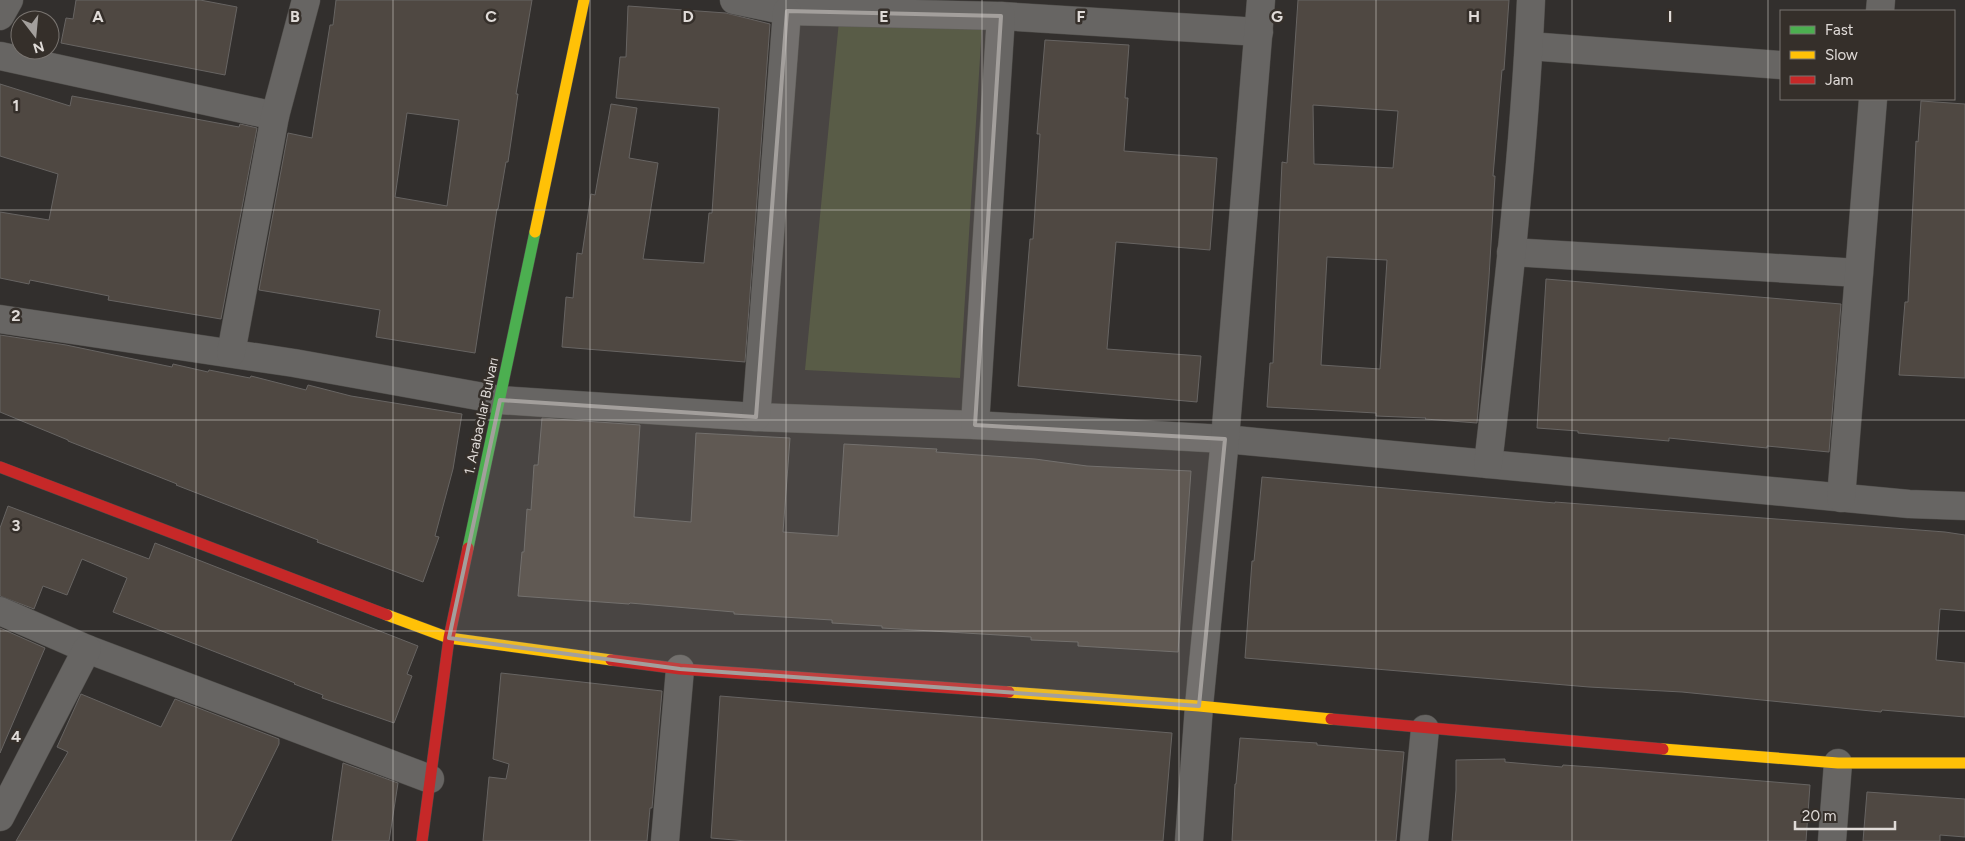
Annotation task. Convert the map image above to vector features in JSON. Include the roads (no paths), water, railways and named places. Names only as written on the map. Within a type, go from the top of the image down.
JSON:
[{"type":"street","points":[[0,16],[9,0]]},
{"type":"street","points":[[231,353],[275,116],[306,0]]},
{"type":"street","name":"1. Arabacılar Bulvarı","points":[[422,841],[449,638],[584,0]]},
{"type":"street","points":[[734,0],[787,11],[1001,16],[1259,32]]},
{"type":"street","points":[[1189,841],[1199,706],[1225,439],[1261,0]]},
{"type":"street","points":[[1488,464],[1511,252],[1529,46],[1531,0]]},
{"type":"street","points":[[756,416],[787,11]]},
{"type":"street","points":[[975,425],[1001,16]]},
{"type":"street","points":[[1529,46],[1780,65]]},
{"type":"street","points":[[0,56],[275,116]]},
{"type":"street","points":[[1841,498],[1873,100]]},
{"type":"street","points":[[1511,252],[1859,273]]},
{"type":"street","points":[[0,320],[294,363],[500,400],[756,416],[975,425],[1225,439],[1841,498],[1909,504],[1965,506]]},
{"type":"street","points":[[0,467],[449,638],[680,669],[1199,706],[1425,729],[1838,763],[1965,763]]},
{"type":"street","points":[[0,610],[87,649],[430,779]]},
{"type":"street","points":[[0,817],[87,649]]},
{"type":"street","points":[[665,841],[680,669]]},
{"type":"street","points":[[1414,841],[1425,729]]},
{"type":"street","points":[[1832,841],[1838,763]]}]
